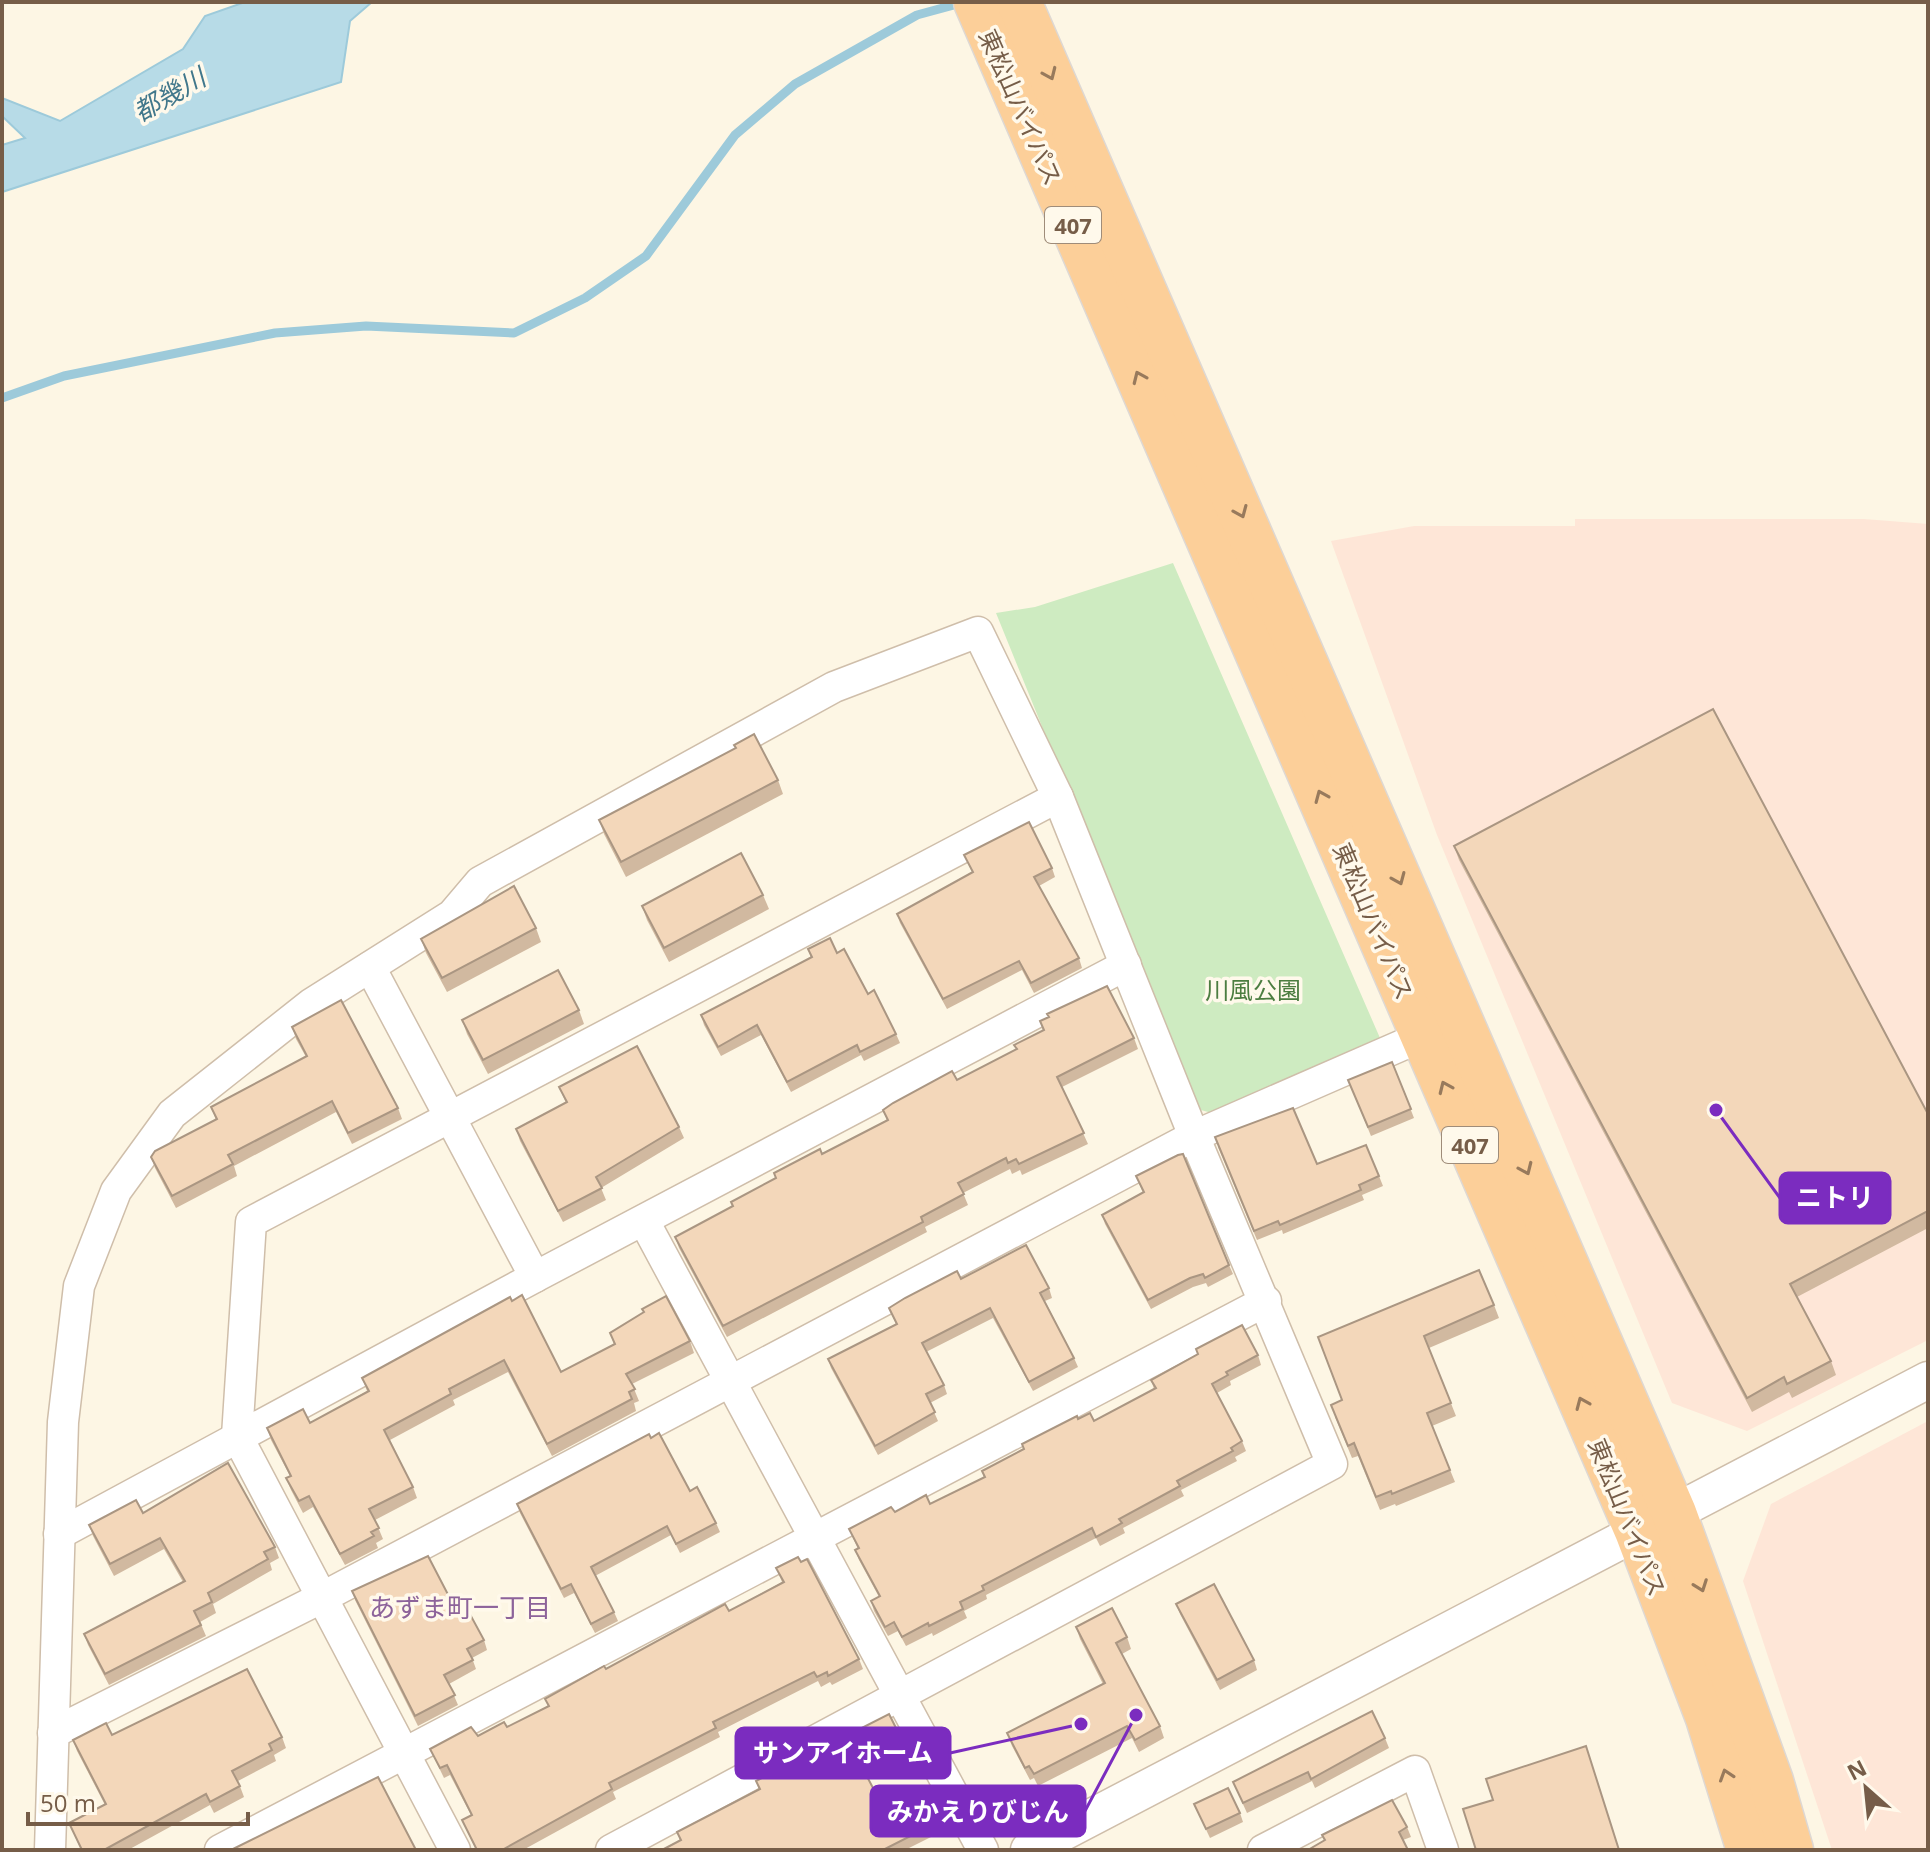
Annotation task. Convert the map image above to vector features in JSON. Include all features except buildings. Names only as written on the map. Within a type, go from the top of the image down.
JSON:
[{"type":"highway","name":"東松山バイパス","points":[[976,2],[1190,445],[1771,1781],[1791,1850]]},
{"type":"highway","name":"東松山バイパス","points":[[1019,2],[1423,1036],[1656,1522],[1708,1718],[1749,1850]]},
{"type":"street","points":[[50,1850],[63,1422],[79,1286],[116,1191],[172,1114],[311,1004],[452,915],[480,882],[821,694],[978,632],[1058,797],[1194,1136],[1332,1464],[611,1850]]},
{"type":"street","points":[[455,1850],[237,1436],[251,1222],[1058,797]]},
{"type":"street","points":[[59,1534],[535,1277],[1126,965]]},
{"type":"street","points":[[370,967],[535,1277]]},
{"type":"street","points":[[53,1733],[321,1598],[1194,1136],[1423,1036]]},
{"type":"street","points":[[644,1221],[983,1850]]},
{"type":"street","points":[[220,1850],[1266,1301]]},
{"type":"street","points":[[1029,1850],[1928,1380]]},
{"type":"street","points":[[1263,1850],[1415,1771],[1443,1850]]},
{"type":"shaded area","points":[[1575,519],[1864,519],[1928,524],[1928,1340],[1747,1431],[1672,1403],[1437,835],[1331,541],[1414,526],[1575,526]]},
{"type":"shaded area","points":[[1928,1421],[1928,1850],[1832,1850],[1743,1581],[1771,1504]]},
{"type":"green space","name":"川風公園","points":[[1173,563],[1380,1038],[1212,1113],[1197,1109],[996,613],[1035,607]]},
{"type":"water","name":"都幾川","points":[[245,2],[372,2],[350,21],[341,82],[2,192],[2,145],[25,138],[2,116],[2,98],[60,121],[183,49],[205,16]]},
{"type":"waterway","points":[[2,398],[64,376],[275,333],[366,326],[514,333],[585,298],[646,256],[735,135],[795,84],[917,15],[965,2]]},
{"type":"place","name":"ニトリ","points":[[1716,1110]]},
{"type":"place","name":"みかえりびじん","points":[[1136,1715]]},
{"type":"place","name":"サンアイホーム","points":[[1081,1724]]},
{"type":"district","name":"あずま町一丁目","points":[[460,1607]]}]
